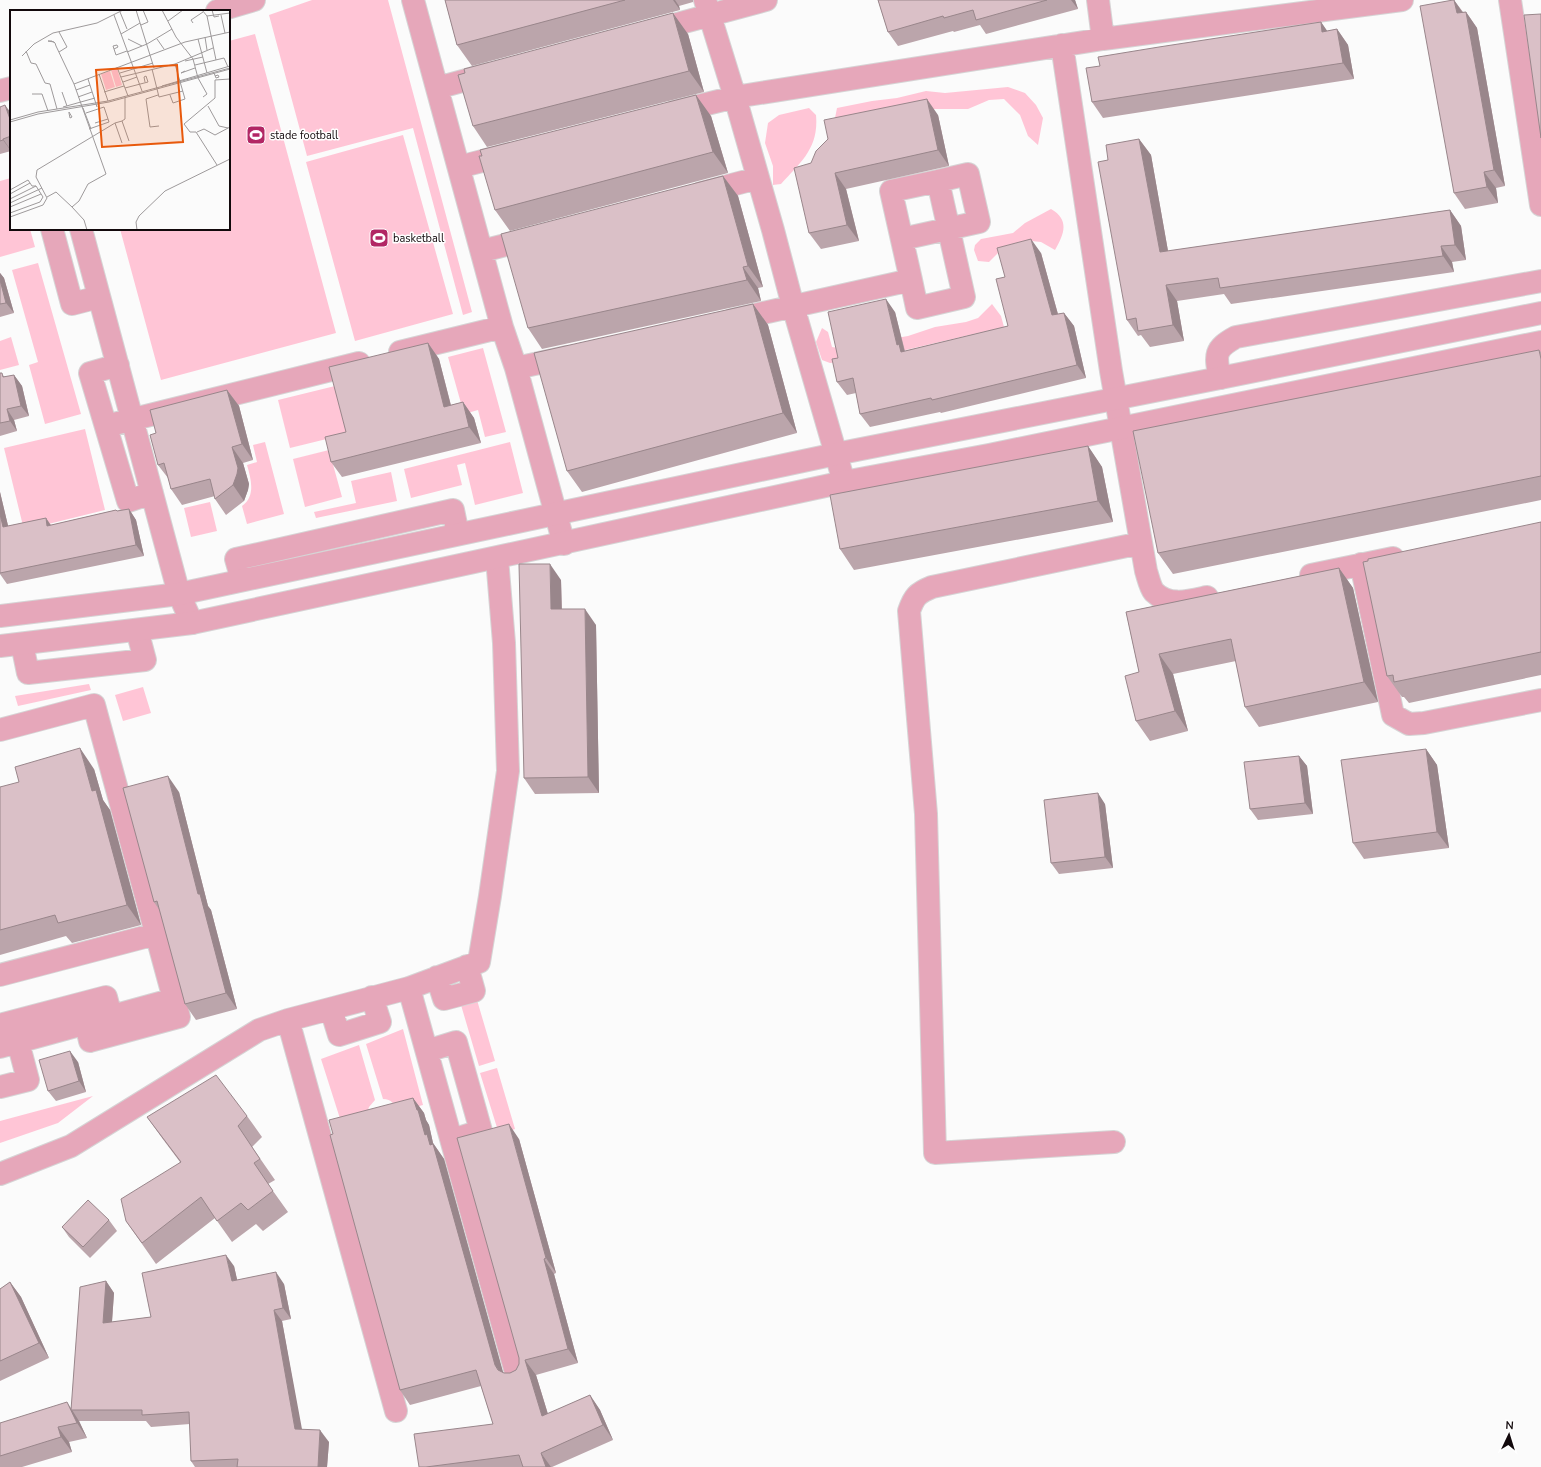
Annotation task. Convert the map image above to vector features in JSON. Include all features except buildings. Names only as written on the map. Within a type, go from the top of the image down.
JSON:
[{"type":"street","points":[[219,10],[254,0]]},
{"type":"street","points":[[413,0],[502,327],[516,368],[564,544]]},
{"type":"street","points":[[634,35],[707,8],[766,0]]},
{"type":"street","points":[[1098,0],[1103,39]]},
{"type":"street","points":[[658,116],[735,97],[1062,45],[1402,0]]},
{"type":"street","points":[[1510,0],[1541,206]]},
{"type":"street","points":[[707,8],[735,97],[844,482]]},
{"type":"street","points":[[1062,45],[1116,399],[1146,571],[1153,591],[1168,602],[1189,601],[1226,593]]},
{"type":"street","points":[[437,88],[505,70]]},
{"type":"street","points":[[0,91],[10,88]]},
{"type":"street","points":[[459,167],[528,149]]},
{"type":"street","points":[[902,239],[948,228],[979,222],[968,174],[891,191],[917,308],[964,298],[948,228],[938,181]]},
{"type":"street","points":[[681,199],[758,178]]},
{"type":"street","points":[[52,230],[72,304],[99,297]]},
{"type":"street","points":[[81,230],[179,594],[192,623]]},
{"type":"street","points":[[482,251],[551,233]]},
{"type":"street","points":[[716,324],[911,280]]},
{"type":"street","points":[[1220,378],[1216,360],[1219,352],[1224,344],[1236,338],[1541,281]]},
{"type":"street","points":[[0,616],[179,594],[836,454],[1541,313]]},
{"type":"street","points":[[106,426],[502,327]]},
{"type":"street","points":[[0,646],[192,623],[564,544],[844,482],[989,455],[1541,342]]},
{"type":"street","points":[[516,368],[585,353]]},
{"type":"street","points":[[118,365],[90,373],[128,501],[152,494]]},
{"type":"street","points":[[1114,1142],[935,1153],[930,1034],[926,814],[909,612],[913,599],[921,591],[1141,543]]},
{"type":"street","points":[[1294,579],[1414,553]]},
{"type":"street","points":[[0,1174],[71,1146],[259,1030],[288,1020],[331,1009],[339,1035],[380,1022],[372,998],[409,988],[437,977],[444,999],[474,991],[467,966],[479,962],[508,771],[504,643],[497,558]]},
{"type":"street","points":[[1361,564],[1394,715],[1409,724],[1424,723],[1541,700]]},
{"type":"street","points":[[22,644],[28,673],[145,660],[137,630]]},
{"type":"street","points":[[0,730],[94,705],[179,1016],[90,1041],[86,1024]]},
{"type":"street","points":[[0,975],[156,934]]},
{"type":"street","points":[[409,988],[517,1376]]},
{"type":"street","points":[[0,1025],[106,997],[111,1016]]},
{"type":"street","points":[[0,1088],[28,1080],[9,1044],[174,999]]},
{"type":"street","points":[[288,1020],[396,1412]]},
{"type":"street","points":[[427,1051],[456,1042],[482,1131],[452,1140]]},
{"type":"shaded area","points":[[312,0],[388,0],[472,312],[463,315],[413,128],[307,156],[269,15]]},
{"type":"shaded area","name":"stade football","points":[[255,34],[336,333],[161,380],[120,230],[230,230],[230,41]]},
{"type":"shaded area","points":[[1008,87],[1025,93],[1036,105],[1043,118],[1038,145],[1028,136],[1020,115],[1004,99],[989,100],[968,109],[928,109],[845,121],[835,118],[837,108],[897,98],[926,91],[945,93]]},
{"type":"shaded area","points":[[809,108],[816,115],[815,137],[812,146],[802,161],[781,184],[773,185],[773,166],[765,143],[768,123],[779,115]]},
{"type":"shaded area","name":"basketball","points":[[403,135],[453,314],[355,341],[306,162]]},
{"type":"shaded area","points":[[10,178],[10,230],[30,230],[35,247],[0,257],[0,181]]},
{"type":"shaded area","points":[[1051,209],[1061,218],[1064,228],[1055,250],[1041,242],[1031,241],[1016,243],[1003,248],[989,262],[978,261],[974,250],[975,245],[981,239],[1013,233],[1025,223]]},
{"type":"shaded area","points":[[38,263],[81,414],[45,424],[29,365],[38,362],[12,270]]},
{"type":"shaded area","points":[[992,304],[1001,316],[1004,327],[880,356],[830,363],[822,360],[816,342],[822,328],[828,332],[832,347],[849,350],[885,340],[908,336],[935,327],[966,322],[978,318]]},
{"type":"shaded area","points":[[11,337],[19,365],[0,370],[0,341]]},
{"type":"shaded area","points":[[483,348],[506,432],[485,437],[478,410],[464,414],[448,357]]},
{"type":"shaded area","points":[[335,386],[347,434],[290,448],[278,400]]},
{"type":"shaded area","points":[[85,429],[105,510],[24,530],[4,448]]},
{"type":"shaded area","points":[[265,442],[284,514],[247,524],[242,506],[246,502],[251,492],[251,481],[247,465],[257,462],[253,445]]},
{"type":"shaded area","points":[[510,442],[523,493],[475,505],[465,463],[457,465],[462,485],[411,498],[404,469]]},
{"type":"shaded area","points":[[329,450],[342,497],[305,507],[293,459]]},
{"type":"shaded area","points":[[391,472],[397,501],[316,518],[314,512],[356,503],[351,481]]},
{"type":"shaded area","points":[[210,502],[217,531],[191,537],[184,508]]},
{"type":"shaded area","points":[[89,684],[91,690],[18,706],[15,696]]},
{"type":"shaded area","points":[[143,687],[151,713],[123,721],[115,695]]},
{"type":"shaded area","points":[[477,1000],[495,1061],[479,1066],[461,1005]]},
{"type":"shaded area","points":[[403,1029],[423,1105],[397,1112],[392,1102],[383,1099],[366,1044]]},
{"type":"shaded area","points":[[359,1045],[375,1100],[369,1107],[367,1113],[343,1128],[321,1059]]},
{"type":"shaded area","points":[[497,1068],[515,1129],[499,1134],[480,1073]]},
{"type":"shaded area","points":[[93,1096],[58,1123],[0,1143],[0,1121]]},
{"type":"place","name":"stade football","points":[[256,135]]},
{"type":"place","name":"basketball","points":[[379,238]]}]
